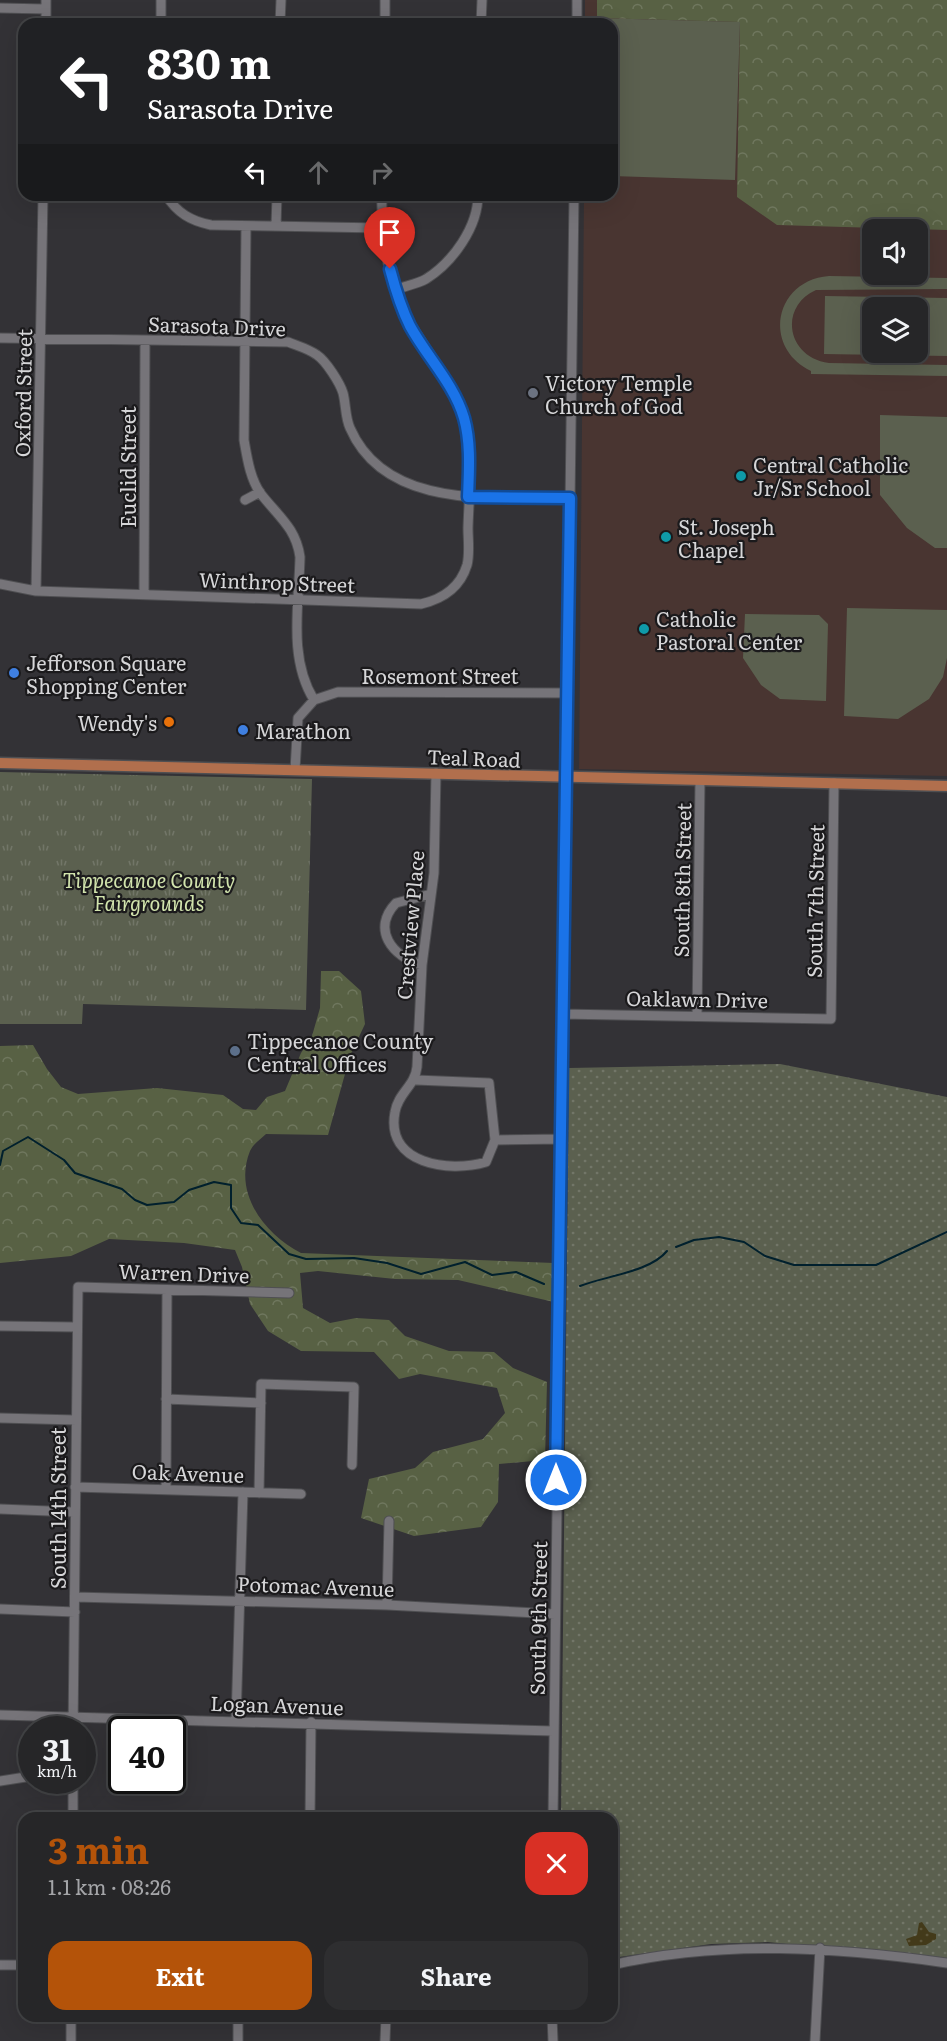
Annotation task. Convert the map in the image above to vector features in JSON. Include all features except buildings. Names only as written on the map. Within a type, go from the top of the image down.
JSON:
[{"type":"main road","name":"Teal Road","points":[[0,762],[947,786]]},
{"type":"street","points":[[161,0],[161,18]]},
{"type":"street","points":[[280,18],[281,0]]},
{"type":"street","points":[[385,0],[385,18]]},
{"type":"street","points":[[481,18],[482,0]]},
{"type":"street","points":[[577,0],[577,18]]},
{"type":"street","points":[[0,8],[46,5]]},
{"type":"street","name":"Oxford Street","points":[[36,591],[43,201]]},
{"type":"street","points":[[170,201],[173,206],[196,222],[246,226],[381,228]]},
{"type":"street","points":[[276,226],[277,201]]},
{"type":"street","points":[[382,201],[381,228],[395,290],[410,326],[446,381],[464,418],[469,454],[468,497]]},
{"type":"street","points":[[395,290],[425,280],[446,264],[466,237],[478,201]]},
{"type":"street","name":"South 9th Street","points":[[553,1812],[574,201]]},
{"type":"street","points":[[246,226],[244,440],[247,462],[260,492],[294,532],[298,544],[297,663],[304,684],[314,700],[297,718],[295,770]]},
{"type":"street","name":"Sarasota Drive","points":[[0,338],[288,342],[319,356],[342,390],[350,428],[368,458],[399,480],[424,491],[468,497],[570,498]]},
{"type":"street","name":"Euclid Street","points":[[144,594],[145,341]]},
{"type":"street","points":[[245,500],[260,492]]},
{"type":"street","name":"Winthrop Street","points":[[0,584],[36,591],[421,604],[440,600],[458,584],[468,564],[468,497]]},
{"type":"street","name":"Rosemont Street","points":[[314,700],[338,692],[567,693]]},
{"type":"street","name":"Crestview Place","points":[[416,1080],[422,965],[431,894],[436,773]]},
{"type":"street","name":"South 8th Street","points":[[697,1016],[700,781]]},
{"type":"street","name":"South 7th Street","points":[[831,1019],[834,783]]},
{"type":"street","points":[[422,965],[402,957],[385,935],[383,927],[389,910],[396,903],[431,894]]},
{"type":"street","name":"Oaklawn Drive","points":[[562,1014],[831,1019]]},
{"type":"street","points":[[416,1080],[489,1083],[495,1140],[486,1162],[477,1165],[424,1163],[414,1158],[397,1138],[394,1114],[397,1103],[416,1080]]},
{"type":"street","points":[[495,1140],[561,1138]]},
{"type":"street","name":"Warren Drive","points":[[78,1287],[289,1293]]},
{"type":"street","name":"South 14th Street","points":[[73,1716],[78,1287]]},
{"type":"street","points":[[166,1488],[167,1290]]},
{"type":"street","points":[[0,1326],[76,1327]]},
{"type":"street","points":[[259,1492],[261,1384],[354,1387],[352,1465]]},
{"type":"street","points":[[166,1399],[261,1403]]},
{"type":"street","points":[[0,1418],[76,1420]]},
{"type":"street","name":"Oak Avenue","points":[[75,1487],[166,1488],[301,1494]]},
{"type":"street","points":[[236,1720],[242,1600],[243,1492]]},
{"type":"street","points":[[0,1509],[74,1512]]},
{"type":"street","points":[[387,1605],[389,1521]]},
{"type":"street","name":"Potomac Avenue","points":[[75,1597],[387,1605],[555,1614]]},
{"type":"street","points":[[0,1609],[75,1612]]},
{"type":"street","name":"Logan Avenue","points":[[0,1715],[36,1716]]},
{"type":"street","name":"Logan Avenue","points":[[96,1717],[311,1722],[553,1731]]},
{"type":"street","points":[[310,1812],[311,1722]]},
{"type":"street","points":[[0,1781],[18,1778]]},
{"type":"street","points":[[73,1794],[73,1812]]},
{"type":"street","points":[[618,1964],[714,1948],[820,1948],[947,1964]]},
{"type":"street","points":[[815,2041],[820,1948]]},
{"type":"street","points":[[0,1965],[18,1965]]},
{"type":"street","points":[[71,2022],[71,2041]]},
{"type":"street","points":[[238,2022],[238,2041]]},
{"type":"street","points":[[385,2041],[386,2022]]},
{"type":"street","points":[[552,2022],[553,2041]]},
{"type":"shaded area","points":[[585,0],[947,0],[947,776],[579,769],[584,201],[618,201],[618,18],[585,18]]},
{"type":"green space","points":[[597,0],[947,0],[947,230],[928,229],[928,219],[862,219],[862,228],[777,225],[737,197],[740,22],[597,18]]},
{"type":"green space","points":[[618,19],[740,22],[735,180],[618,176]]},
{"type":"green space","points":[[829,276],[862,277],[862,285],[928,285],[928,278],[947,278],[947,289],[816,290],[804,298],[796,308],[792,319],[792,331],[796,342],[804,352],[815,359],[829,363],[947,365],[947,376],[811,374],[811,371],[795,360],[785,347],[780,331],[781,316],[786,301],[796,289],[811,280]]},
{"type":"green space","points":[[825,296],[886,297],[862,297],[862,355],[824,354]]},
{"type":"green space","points":[[928,298],[947,298],[947,356],[928,356]]},
{"type":"green space","points":[[880,415],[947,417],[947,548],[935,548],[907,528],[880,495]]},
{"type":"green space","points":[[847,608],[947,610],[947,658],[943,677],[929,699],[898,719],[844,716]]},
{"type":"green space","points":[[745,614],[819,615],[828,624],[826,701],[780,699],[761,685],[743,658]]},
{"type":"green space","name":"Tippecanoe County Fairgrounds","points":[[0,772],[312,779],[306,1010],[83,1004],[82,1024],[0,1024]]},
{"type":"green space","points":[[321,971],[339,971],[361,991],[365,1024],[350,1056],[328,1135],[266,1134],[250,1151],[246,1167],[246,1182],[255,1211],[264,1223],[287,1245],[301,1253],[554,1263],[554,1302],[458,1280],[395,1279],[318,1271],[300,1273],[303,1308],[330,1323],[356,1318],[389,1320],[405,1336],[449,1351],[494,1352],[513,1368],[547,1382],[545,1460],[499,1464],[498,1502],[481,1527],[414,1536],[361,1518],[369,1479],[415,1468],[433,1452],[483,1439],[505,1413],[497,1388],[420,1374],[399,1379],[374,1352],[301,1351],[268,1331],[250,1304],[242,1267],[235,1250],[184,1243],[109,1239],[71,1256],[0,1263],[0,1046],[33,1045],[61,1087],[78,1094],[157,1088],[223,1095],[243,1109],[256,1110],[267,1097],[285,1091],[301,1053],[312,1036],[320,1008]]},
{"type":"green space","points":[[780,1064],[947,1097],[947,1961],[768,1942],[711,1944],[618,1957],[618,1812],[561,1812],[569,1068]]},
{"type":"sand","points":[[922,1922],[929,1932],[936,1934],[936,1939],[926,1945],[909,1946],[906,1939],[917,1935],[919,1923]]},
{"type":"waterway","points":[[0,1165],[3,1151],[28,1137],[64,1160],[75,1173],[122,1189],[135,1200],[147,1205],[174,1202],[189,1190],[214,1182],[231,1185],[231,1208],[241,1223],[258,1225],[289,1254],[306,1259],[354,1258],[387,1263],[421,1274],[465,1262],[492,1275],[516,1272],[544,1284]]},
{"type":"waterway","points":[[676,1247],[694,1240],[719,1237],[744,1242],[765,1256],[794,1265],[876,1265],[947,1232]]},
{"type":"waterway","points":[[580,1286],[639,1269],[667,1251]]},
{"type":"place","name":"Victory Temple Church of God","points":[[533,393]]},
{"type":"place","name":"Central Catholic Jr/Sr School","points":[[741,476]]},
{"type":"place","name":"St. Joseph Chapel","points":[[666,537]]},
{"type":"place","name":"Catholic Pastoral Center","points":[[644,629]]},
{"type":"place","name":"Jefforson Square Shopping Center","points":[[14,673]]},
{"type":"place","name":"Wendy's","points":[[169,722]]},
{"type":"place","name":"Marathon","points":[[243,730]]},
{"type":"place","name":"Tippecanoe County Central Offices","points":[[235,1051]]},
{"type":"route","points":[[390,269],[395,290],[410,326],[446,381],[464,418],[469,454],[468,497],[570,498],[556,1480]]}]
